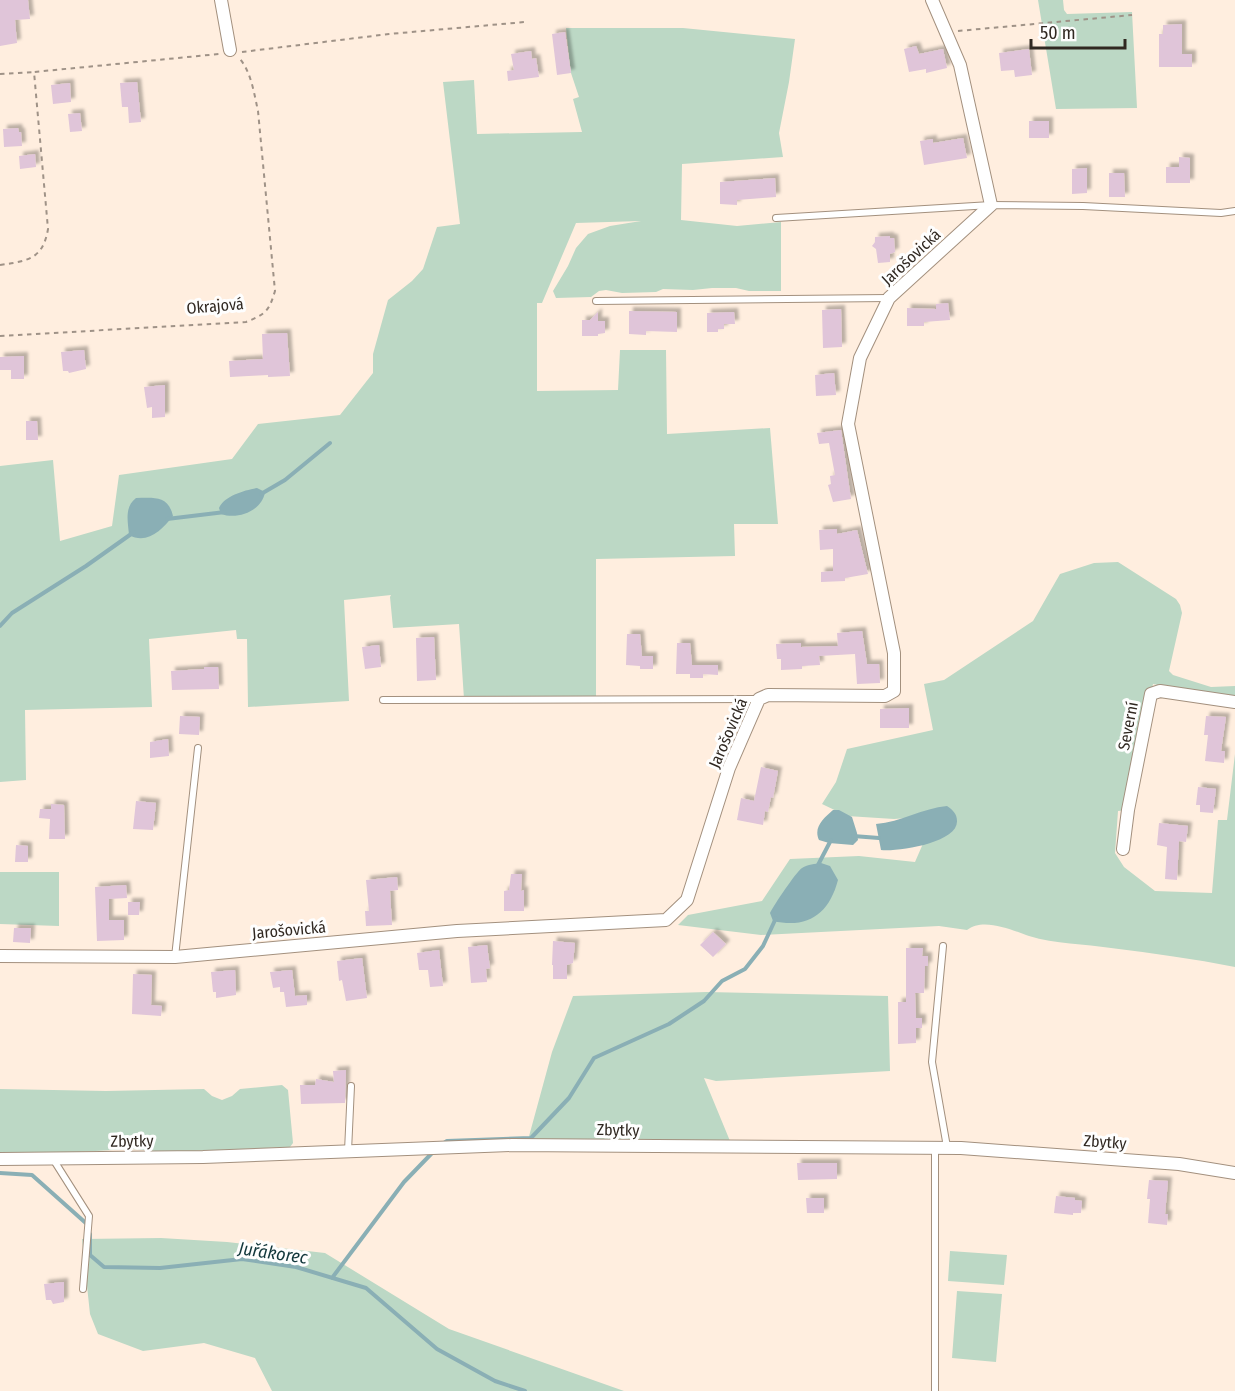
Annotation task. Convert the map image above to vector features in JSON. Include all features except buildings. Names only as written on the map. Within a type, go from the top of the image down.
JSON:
[{"type":"street","points":[[221,0],[230,50]]},
{"type":"street","points":[[932,0],[960,65],[991,205]]},
{"type":"street","name":"Jarošovická","points":[[0,956],[175,957],[457,931],[666,920],[687,900],[729,768],[759,699],[768,695],[885,696],[894,692],[894,653],[848,424],[860,358],[890,298],[991,205]]},
{"type":"street","name":"Severní","points":[[1123,849],[1128,810],[1151,694],[1160,691],[1235,702]]},
{"type":"street","name":"Zbytky","points":[[0,1159],[203,1157],[512,1145],[941,1148],[1179,1164],[1235,1173]]},
{"type":"lane","points":[[776,218],[991,205],[1083,206],[1221,213],[1235,211]]},
{"type":"lane","points":[[596,301],[890,298]]},
{"type":"lane","points":[[383,700],[759,699]]},
{"type":"lane","points":[[175,957],[198,748]]},
{"type":"lane","points":[[935,1391],[941,1148],[932,1062],[943,946]]},
{"type":"lane","points":[[348,1151],[351,1086]]},
{"type":"lane","points":[[53,1159],[89,1216],[84,1289]]},
{"type":"path","points":[[946,33],[1132,15]]},
{"type":"path","points":[[0,74],[213,56],[230,50],[244,52],[389,34],[525,22]]},
{"type":"path","name":"Okrajová","points":[[0,336],[246,322],[263,315],[270,307],[275,291],[258,111],[252,85],[242,61],[230,50]]},
{"type":"path","points":[[0,265],[34,257],[45,245],[48,229],[34,72]]},
{"type":"green space","points":[[1038,0],[1063,0],[1067,14],[1132,12],[1137,108],[1056,109]]},
{"type":"green space","points":[[566,28],[683,28],[795,39],[779,133],[783,157],[682,164],[681,220],[737,226],[781,222],[781,291],[712,288],[622,293],[606,290],[599,291],[591,297],[556,298],[553,291],[576,248],[588,234],[610,226],[641,221],[576,223],[542,303],[537,303],[537,391],[618,390],[620,350],[666,350],[667,434],[770,428],[778,524],[734,524],[735,556],[596,559],[596,697],[464,699],[459,624],[393,628],[391,595],[344,600],[349,701],[248,707],[247,639],[237,639],[236,630],[149,639],[152,707],[25,710],[26,780],[0,782],[0,466],[53,460],[60,541],[112,526],[119,475],[232,459],[258,424],[340,415],[373,373],[373,354],[388,300],[423,269],[437,227],[460,224],[443,82],[474,80],[477,134],[582,132],[573,99],[579,97],[571,73]]},
{"type":"green space","points":[[1118,562],[1176,599],[1180,605],[1182,613],[1169,671],[1173,675],[1211,687],[1235,686],[1235,701],[1153,684],[1128,810],[1118,811],[1115,853],[1124,867],[1155,891],[1212,893],[1218,820],[1227,820],[1235,754],[1235,967],[1158,954],[1049,941],[989,925],[974,926],[967,930],[939,926],[761,935],[678,925],[688,915],[762,901],[790,859],[859,856],[915,862],[935,816],[894,819],[847,816],[822,804],[836,782],[847,749],[933,730],[924,684],[944,680],[1033,621],[1060,574],[1094,563]]},
{"type":"green space","points":[[0,872],[59,872],[59,926],[0,924]]},
{"type":"green space","points":[[707,992],[888,996],[890,1071],[716,1081],[704,1078],[730,1141],[528,1140],[552,1052],[573,996]]},
{"type":"green space","points":[[282,1085],[288,1090],[293,1143],[290,1147],[168,1152],[131,1149],[60,1153],[0,1152],[0,1089],[106,1091],[204,1089],[212,1096],[222,1100],[232,1096],[240,1089]]},
{"type":"green space","points":[[161,1238],[227,1242],[325,1253],[449,1329],[624,1391],[272,1391],[255,1358],[204,1343],[143,1351],[98,1334],[90,1314],[82,1239]]},
{"type":"green space","points":[[950,1251],[1007,1255],[1004,1285],[948,1281]]},
{"type":"green space","points":[[957,1291],[1002,1294],[996,1362],[952,1358]]},
{"type":"water","points":[[257,488],[265,492],[263,499],[254,509],[242,515],[221,514],[219,508],[225,500],[241,492]]},
{"type":"water","points":[[136,498],[154,498],[164,501],[171,509],[173,516],[159,531],[148,537],[136,538],[129,535],[128,510]]},
{"type":"water","points":[[947,806],[954,812],[957,821],[955,829],[948,835],[912,848],[881,850],[876,824]]},
{"type":"water","points":[[833,810],[839,810],[852,817],[858,840],[853,845],[819,840],[818,827]]},
{"type":"water","points":[[821,863],[830,866],[838,880],[823,910],[807,921],[785,923],[773,921],[770,913],[799,871],[812,864]]},
{"type":"waterway","points":[[261,494],[285,480],[330,443]]},
{"type":"waterway","points":[[167,519],[225,512]]},
{"type":"waterway","points":[[0,626],[12,613],[134,532]]},
{"type":"waterway","points":[[853,836],[879,838]]},
{"type":"waterway","points":[[818,865],[831,840]]},
{"type":"waterway","points":[[444,1143],[447,1141],[531,1138],[569,1098],[594,1058],[669,1024],[704,1001],[722,981],[745,969],[763,946],[776,918]]},
{"type":"waterway","points":[[332,1278],[404,1182],[434,1151]]},
{"type":"waterway","name":"Juřákorec","points":[[0,1173],[32,1175],[88,1225]]},
{"type":"waterway","name":"Juřákorec","points":[[90,1234],[90,1255],[104,1267],[160,1268],[242,1259],[296,1267],[366,1288],[437,1349],[495,1381],[525,1391]]}]
